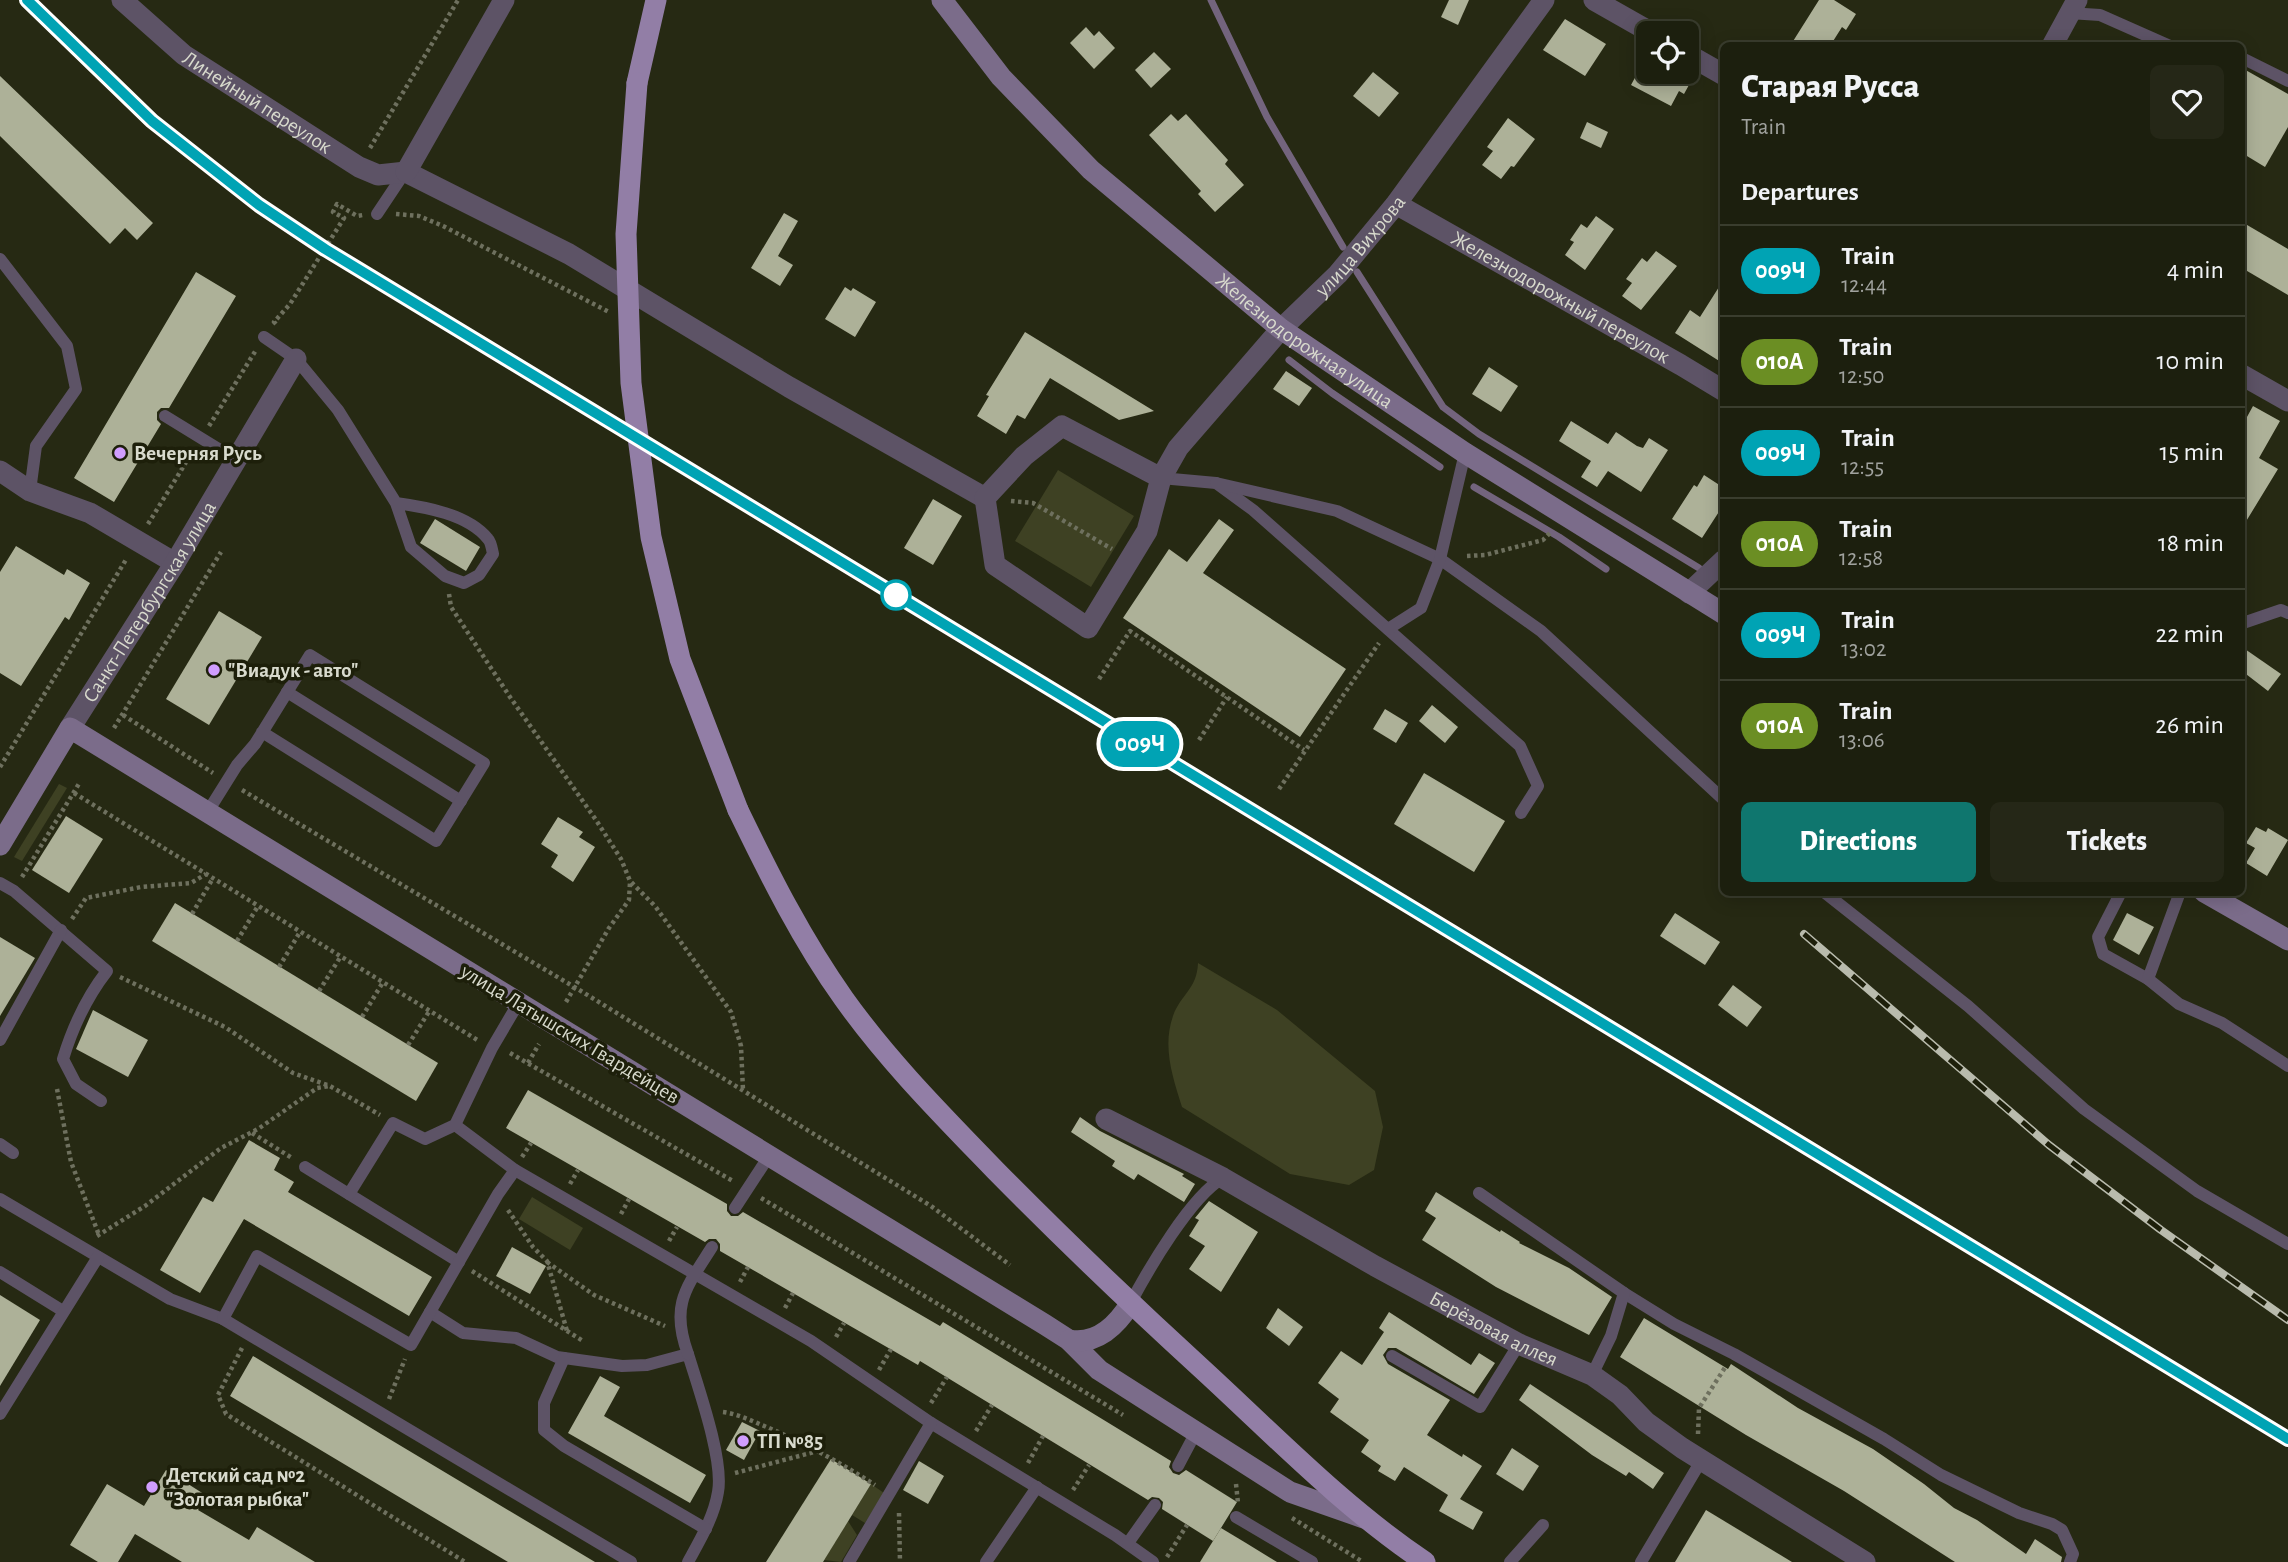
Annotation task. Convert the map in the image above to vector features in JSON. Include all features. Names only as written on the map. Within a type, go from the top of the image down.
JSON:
[{"type":"main road","points":[[656,0],[637,83],[626,234],[631,383],[651,537],[680,659],[738,810],[811,950],[887,1056],[939,1113],[1130,1304],[1364,1518],[1425,1562]]},
{"type":"main road","name":"Железнодорожная улица","points":[[942,0],[1001,77],[1091,170],[1282,329],[1465,453],[1720,612]]},
{"type":"main road","name":"улица Латышских Гвардейцев","points":[[71,728],[1069,1340],[1099,1370],[1290,1492],[1364,1518]]},
{"type":"main road","name":"Санкт-Петербургская улица","points":[[0,845],[71,728]]},
{"type":"main road","points":[[2211,896],[2288,940]]},
{"type":"main road","points":[[1069,1340],[1087,1340],[1110,1329],[1130,1304]]},
{"type":"street","name":"Линейный переулок","points":[[122,0],[184,55],[359,167],[378,175],[405,172]]},
{"type":"street","points":[[503,0],[405,172],[569,254],[789,387],[985,498],[1024,456],[1062,426],[1161,478]]},
{"type":"street","name":"улица Вихрова","points":[[985,498],[995,565],[1088,628],[1147,531],[1161,478],[1178,448],[1282,329],[1338,274],[1396,204],[1544,0]]},
{"type":"street","points":[[1594,0],[1636,24]]},
{"type":"street","points":[[2054,42],[2073,7]]},
{"type":"street","points":[[1699,61],[1720,73]]},
{"type":"street","name":"Железнодорожный переулок","points":[[1396,204],[1720,389]]},
{"type":"street","name":"Санкт-Петербургская улица","points":[[71,728],[175,563],[296,359]]},
{"type":"street","points":[[2245,377],[2288,401]]},
{"type":"street","points":[[0,471],[30,491],[89,513],[175,563]]},
{"type":"street","points":[[1689,593],[1720,564]]},
{"type":"street","name":"Берёзовая аллея","points":[[1106,1119],[1223,1178],[1374,1266],[1519,1344],[1592,1375],[1620,1395],[1646,1422],[1701,1461],[1865,1562]]},
{"type":"lane","points":[[2073,7],[2100,15],[2161,42]]},
{"type":"lane","points":[[2245,60],[2288,81]]},
{"type":"lane","points":[[377,214],[405,172]]},
{"type":"lane","points":[[0,259],[66,345],[76,389],[36,446],[30,491]]},
{"type":"lane","points":[[264,337],[296,359],[338,410],[396,503],[411,547],[445,576],[464,583],[479,575],[493,554],[489,540],[473,527],[438,509],[396,503]]},
{"type":"lane","points":[[165,416],[236,459]]},
{"type":"lane","points":[[1388,629],[1420,608],[1440,559],[1465,453]]},
{"type":"lane","points":[[1161,478],[1216,483],[1337,511],[1440,559],[1541,631],[1720,796]]},
{"type":"lane","points":[[1216,483],[1253,510],[1520,746],[1538,786],[1521,813]]},
{"type":"lane","points":[[2245,622],[2281,610],[2288,613]]},
{"type":"lane","points":[[207,813],[226,781],[262,732],[310,654],[484,763],[436,841],[262,732]]},
{"type":"lane","points":[[287,692],[461,801]]},
{"type":"lane","points":[[0,883],[14,891],[107,971],[93,989],[73,1026],[63,1059],[76,1084],[101,1101]]},
{"type":"lane","points":[[1829,896],[1968,1006],[2084,1109],[2197,1191],[2288,1244]]},
{"type":"lane","points":[[2119,896],[2098,937],[2103,954],[2148,979],[2179,1004],[2222,1023],[2288,1066]]},
{"type":"lane","points":[[2148,979],[2179,896]]},
{"type":"lane","points":[[0,1040],[62,931]]},
{"type":"lane","points":[[349,1194],[393,1123],[425,1139],[455,1125],[492,1048],[519,1002]]},
{"type":"lane","points":[[455,1125],[515,1170],[811,1341],[927,1420],[1128,1543],[1153,1562]]},
{"type":"lane","points":[[0,1144],[13,1153]]},
{"type":"lane","points":[[735,1208],[769,1156]]},
{"type":"lane","points":[[305,1167],[459,1262]]},
{"type":"lane","points":[[223,1319],[257,1256],[411,1345],[498,1194],[515,1170]]},
{"type":"lane","points":[[1130,1304],[1150,1267],[1198,1200],[1210,1185],[1223,1178]]},
{"type":"lane","points":[[1479,1193],[1624,1293],[1674,1324],[1734,1354],[1884,1439],[1941,1475],[2019,1513],[2062,1530],[2073,1554],[2070,1562]]},
{"type":"lane","points":[[0,1199],[170,1299],[223,1319],[631,1562]]},
{"type":"lane","points":[[688,1562],[706,1529],[719,1490],[716,1452],[680,1332],[679,1308],[712,1247]]},
{"type":"lane","points":[[0,1414],[98,1257]]},
{"type":"lane","points":[[0,1272],[63,1311]]},
{"type":"lane","points":[[1592,1375],[1611,1336],[1624,1293]]},
{"type":"lane","points":[[430,1312],[463,1333],[516,1338],[564,1358],[622,1366],[646,1365],[688,1354]]},
{"type":"lane","points":[[1392,1356],[1480,1407],[1519,1344]]},
{"type":"lane","points":[[564,1358],[544,1403],[544,1430],[564,1446],[706,1529]]},
{"type":"lane","points":[[849,1562],[893,1489],[927,1420]]},
{"type":"lane","points":[[1178,1466],[1196,1432]]},
{"type":"lane","points":[[1641,1562],[1701,1461]]},
{"type":"lane","points":[[986,1562],[1037,1487]]},
{"type":"lane","points":[[1128,1543],[1155,1505]]},
{"type":"lane","points":[[1236,1517],[1312,1562]]},
{"type":"lane","points":[[1510,1562],[1543,1525]]},
{"type":"path","points":[[359,167],[457,0]]},
{"type":"path","points":[[274,322],[290,304],[344,218],[333,212],[337,204],[357,216],[419,216],[617,316]]},
{"type":"path","points":[[985,498],[1033,503],[1130,560]]},
{"type":"path","points":[[1440,559],[1485,555],[1544,540],[1549,536]]},
{"type":"path","points":[[114,728],[221,552]]},
{"type":"path","points":[[445,576],[451,607],[510,698],[596,820],[621,859],[630,881],[655,905],[731,1012],[741,1046],[743,1091]]},
{"type":"path","points":[[1279,789],[1388,629]]},
{"type":"path","points":[[1099,679],[1130,631],[1304,750]]},
{"type":"path","points":[[1199,740],[1227,697]]},
{"type":"path","points":[[123,715],[226,781],[576,988],[931,1206],[1010,1265]]},
{"type":"path","points":[[14,891],[80,782]]},
{"type":"path","points":[[74,793],[492,1048],[508,1052],[528,1063],[748,1190],[1126,1416]]},
{"type":"path","points":[[62,931],[86,898],[141,887],[191,883],[206,874]]},
{"type":"path","points":[[191,914],[213,878]]},
{"type":"path","points":[[566,1002],[609,928],[629,900],[630,881]]},
{"type":"path","points":[[237,941],[258,905]]},
{"type":"path","points":[[279,967],[300,931]]},
{"type":"path","points":[[319,991],[341,956]]},
{"type":"path","points":[[107,971],[225,1027],[293,1073],[330,1086],[393,1123]]},
{"type":"path","points":[[362,1017],[383,982]]},
{"type":"path","points":[[408,1045],[430,1010]]},
{"type":"path","points":[[528,1063],[539,1044]]},
{"type":"path","points":[[63,1059],[56,1085],[71,1162],[99,1235]]},
{"type":"path","points":[[80,1247],[145,1206],[221,1148],[252,1132],[317,1088],[330,1086]]},
{"type":"path","points":[[252,1132],[305,1167]]},
{"type":"path","points":[[498,1194],[533,1247],[547,1261],[594,1295],[680,1332]]},
{"type":"path","points":[[547,1261],[567,1331]]},
{"type":"path","points":[[459,1262],[589,1345]]},
{"type":"path","points":[[249,1335],[218,1395],[226,1414],[465,1562]]},
{"type":"path","points":[[384,1413],[411,1345]]},
{"type":"path","points":[[1701,1461],[1697,1427],[1699,1408],[1734,1354]]},
{"type":"path","points":[[927,1420],[947,1377]]},
{"type":"path","points":[[968,1445],[992,1405]]},
{"type":"path","points":[[705,1410],[736,1414],[819,1451],[893,1489],[901,1528],[900,1562]]},
{"type":"path","points":[[1020,1476],[1043,1436]]},
{"type":"path","points":[[718,1477],[819,1451]]},
{"type":"path","points":[[1064,1504],[1089,1465]]},
{"type":"path","points":[[1226,1477],[1247,1490]]},
{"type":"path","points":[[1282,1512],[1363,1562]]},
{"type":"path","points":[[1164,1562],[1187,1525]]},
{"type":"green space","points":[[1058,470],[1134,516],[1091,587],[1015,541]]},
{"type":"green space","points":[[59,784],[67,788],[22,861],[14,857]]},
{"type":"green space","points":[[1198,963],[1277,1010],[1375,1091],[1383,1127],[1374,1170],[1349,1185],[1290,1174],[1182,1107],[1170,1062],[1168,1039],[1176,1008],[1195,979]]},
{"type":"green space","points":[[532,1197],[583,1228],[570,1250],[519,1219]]},
{"type":"green space","points":[[871,1484],[884,1493],[865,1523],[852,1515]]},
{"type":"green space","points":[[848,1521],[857,1535],[841,1562],[824,1560]]},
{"type":"building","points":[[1449,0],[1469,0],[1458,25],[1441,17]]},
{"type":"building","points":[[1819,0],[1834,0],[1856,14],[1846,30],[1842,27],[1833,42],[1793,42]]},
{"type":"building","points":[[1565,19],[1606,44],[1585,76],[1543,50]]},
{"type":"building","points":[[1086,27],[1094,36],[1099,31],[1115,48],[1094,69],[1070,43]]},
{"type":"building","points":[[1154,52],[1171,69],[1151,88],[1135,70]]},
{"type":"building","points":[[2245,70],[2288,94],[2288,127],[2265,167],[2245,155]]},
{"type":"building","points":[[1373,72],[1399,93],[1379,117],[1353,96]]},
{"type":"building","points":[[0,76],[153,223],[137,240],[125,228],[110,244],[0,136]]},
{"type":"building","points":[[1636,76],[1636,84],[1690,84],[1684,94],[1679,91],[1671,106],[1631,85]]},
{"type":"building","points":[[1171,114],[1178,121],[1186,114],[1228,160],[1225,164],[1244,185],[1215,212],[1198,194],[1201,191],[1149,135]]},
{"type":"building","points":[[1508,118],[1535,139],[1514,167],[1511,166],[1501,179],[1482,165],[1493,151],[1487,147]]},
{"type":"building","points":[[1587,122],[1608,132],[1601,148],[1580,138]]},
{"type":"building","points":[[784,213],[798,221],[778,256],[793,265],[780,286],[751,268]]},
{"type":"building","points":[[1596,216],[1614,229],[1585,270],[1565,255],[1574,242],[1570,240],[1581,224],[1587,228]]},
{"type":"building","points":[[2245,224],[2288,249],[2288,295],[2245,270]]},
{"type":"building","points":[[1656,251],[1677,266],[1641,310],[1622,296],[1632,283],[1626,279],[1642,258],[1647,262]]},
{"type":"building","points":[[196,272],[236,296],[169,408],[161,408],[157,412],[157,420],[161,424],[114,502],[74,478]]},
{"type":"building","points":[[1720,285],[1720,361],[1675,333],[1690,310],[1700,317]]},
{"type":"building","points":[[845,287],[851,291],[853,288],[876,302],[855,337],[825,319]]},
{"type":"building","points":[[1025,332],[1154,411],[1119,420],[1050,378],[1025,419],[1017,415],[1006,434],[977,416],[989,396],[986,395]]},
{"type":"building","points":[[1489,367],[1518,386],[1501,412],[1472,394]]},
{"type":"building","points":[[1286,371],[1312,388],[1299,406],[1273,389]]},
{"type":"building","points":[[2253,406],[2280,421],[2259,458],[2278,469],[2245,523],[2245,421]]},
{"type":"building","points":[[1571,421],[1608,444],[1616,432],[1637,446],[1643,448],[1649,438],[1668,450],[1641,492],[1608,471],[1597,487],[1581,477],[1591,461],[1559,441]]},
{"type":"building","points":[[1704,475],[1720,485],[1720,510],[1702,538],[1672,519],[1694,485],[1697,487]]},
{"type":"building","points":[[933,499],[962,516],[933,565],[904,548]]},
{"type":"building","points":[[435,519],[480,547],[466,571],[420,543]]},
{"type":"building","points":[[1219,519],[1234,530],[1203,573],[1346,669],[1300,737],[1123,618],[1169,549],[1187,562]]},
{"type":"building","points":[[16,546],[64,575],[67,569],[90,583],[69,620],[65,617],[21,686],[0,673],[0,572]]},
{"type":"building","points":[[219,611],[262,637],[209,725],[166,699]]},
{"type":"building","points":[[2245,649],[2281,674],[2268,691],[2245,673]]},
{"type":"building","points":[[1432,705],[1458,727],[1445,743],[1419,721]]},
{"type":"building","points":[[1385,709],[1408,723],[1396,743],[1373,729]]},
{"type":"building","points":[[1424,773],[1505,821],[1474,872],[1394,824]]},
{"type":"building","points":[[66,816],[103,839],[69,893],[32,870]]},
{"type":"building","points":[[558,817],[583,832],[579,837],[595,847],[573,882],[551,867],[558,855],[541,844]]},
{"type":"building","points":[[2256,827],[2266,832],[2268,828],[2288,840],[2267,876],[2246,863],[2255,848],[2246,843]]},
{"type":"building","points":[[175,903],[438,1063],[416,1101],[152,941]]},
{"type":"building","points":[[1675,913],[1720,942],[1705,965],[1660,936]]},
{"type":"building","points":[[2127,913],[2154,927],[2139,955],[2113,940]]},
{"type":"building","points":[[0,937],[35,958],[0,1016]]},
{"type":"building","points":[[1733,985],[1762,1007],[1747,1027],[1718,1005]]},
{"type":"building","points":[[93,1010],[148,1040],[128,1077],[76,1049]]},
{"type":"building","points":[[528,1090],[727,1204],[727,1211],[731,1216],[738,1216],[743,1212],[940,1326],[943,1322],[1171,1461],[1169,1467],[1173,1473],[1179,1475],[1186,1470],[1237,1502],[1213,1541],[1162,1509],[1163,1502],[1159,1498],[1152,1497],[1148,1500],[920,1361],[918,1365],[720,1251],[720,1244],[716,1239],[705,1242],[506,1128]]},
{"type":"building","points":[[1080,1117],[1100,1131],[1184,1174],[1182,1176],[1195,1184],[1184,1202],[1138,1174],[1134,1180],[1112,1166],[1115,1161],[1071,1132]]},
{"type":"building","points":[[249,1140],[280,1158],[274,1170],[294,1182],[288,1192],[432,1277],[409,1316],[244,1219],[200,1293],[160,1270],[203,1197],[213,1202]]},
{"type":"building","points":[[1436,1192],[1519,1243],[1569,1268],[1612,1297],[1589,1335],[1496,1287],[1422,1240],[1436,1218],[1425,1211]]},
{"type":"building","points":[[1209,1201],[1258,1232],[1221,1292],[1189,1269],[1205,1246],[1189,1236],[1199,1220],[1195,1218]]},
{"type":"building","points":[[512,1247],[546,1266],[530,1294],[496,1276]]},
{"type":"building","points":[[0,1295],[40,1320],[0,1386]]},
{"type":"building","points":[[1278,1308],[1303,1327],[1289,1346],[1266,1328]]},
{"type":"building","points":[[1389,1312],[1471,1365],[1479,1353],[1495,1363],[1474,1394],[1396,1348],[1388,1348],[1383,1355],[1388,1364],[1450,1400],[1427,1435],[1482,1466],[1460,1499],[1483,1512],[1473,1530],[1439,1511],[1448,1495],[1404,1467],[1395,1481],[1378,1471],[1381,1466],[1361,1452],[1369,1440],[1330,1412],[1339,1399],[1318,1383],[1341,1351],[1362,1365],[1384,1332],[1379,1328]]},
{"type":"building","points":[[1644,1318],[1728,1369],[1731,1364],[1798,1408],[1873,1449],[1954,1508],[1977,1520],[2026,1554],[2035,1539],[2062,1557],[2061,1562],[1955,1562],[1844,1491],[1746,1435],[1620,1357]]},
{"type":"building","points":[[253,1356],[595,1562],[508,1562],[230,1396]]},
{"type":"building","points":[[600,1376],[620,1387],[604,1416],[706,1475],[690,1503],[568,1433]]},
{"type":"building","points":[[1530,1384],[1664,1473],[1653,1489],[1629,1472],[1626,1476],[1592,1455],[1519,1400]]},
{"type":"building","name":"ТП №85","points":[[742,1422],[760,1431],[744,1460],[726,1450]]},
{"type":"building","points":[[1512,1448],[1539,1466],[1523,1491],[1496,1474]]},
{"type":"building","points":[[831,1459],[871,1484],[823,1562],[766,1562]]},
{"type":"building","points":[[919,1461],[944,1476],[928,1504],[903,1490]]},
{"type":"building","points":[[166,1470],[207,1496],[198,1510],[249,1540],[257,1527],[315,1562],[182,1562],[135,1534],[118,1562],[98,1562],[70,1545],[107,1484],[144,1506]]},
{"type":"building","points":[[1706,1510],[1792,1562],[1675,1562]]},
{"type":"building","points":[[1221,1528],[1246,1543],[1277,1562],[1200,1562]]},
{"type":"waterway","points":[[1211,0],[1267,117],[1343,247]]},
{"type":"waterway","points":[[1357,272],[1443,407],[1479,434],[1699,568]]},
{"type":"waterway","points":[[1289,360],[1440,467]]},
{"type":"waterway","points":[[1474,487],[1559,537],[1606,569]]},
{"type":"railway","points":[[27,0],[152,120],[259,205],[325,249],[2288,1439]]},
{"type":"railway","points":[[1804,934],[2049,1145],[2161,1230],[2288,1320]]},
{"type":"train","name":"009Ч","points":[[27,0],[152,121],[259,205],[325,249],[2288,1439]]},
{"type":"place","name":"Вечерняя Русь","points":[[120,453]]},
{"type":"place","name":"\"Виадук - авто\"","points":[[214,670]]},
{"type":"place","name":"ТП №85","points":[[743,1441]]},
{"type":"place","name":"Детский сад №2 \"Золотая рыбка\"","points":[[152,1487]]}]
